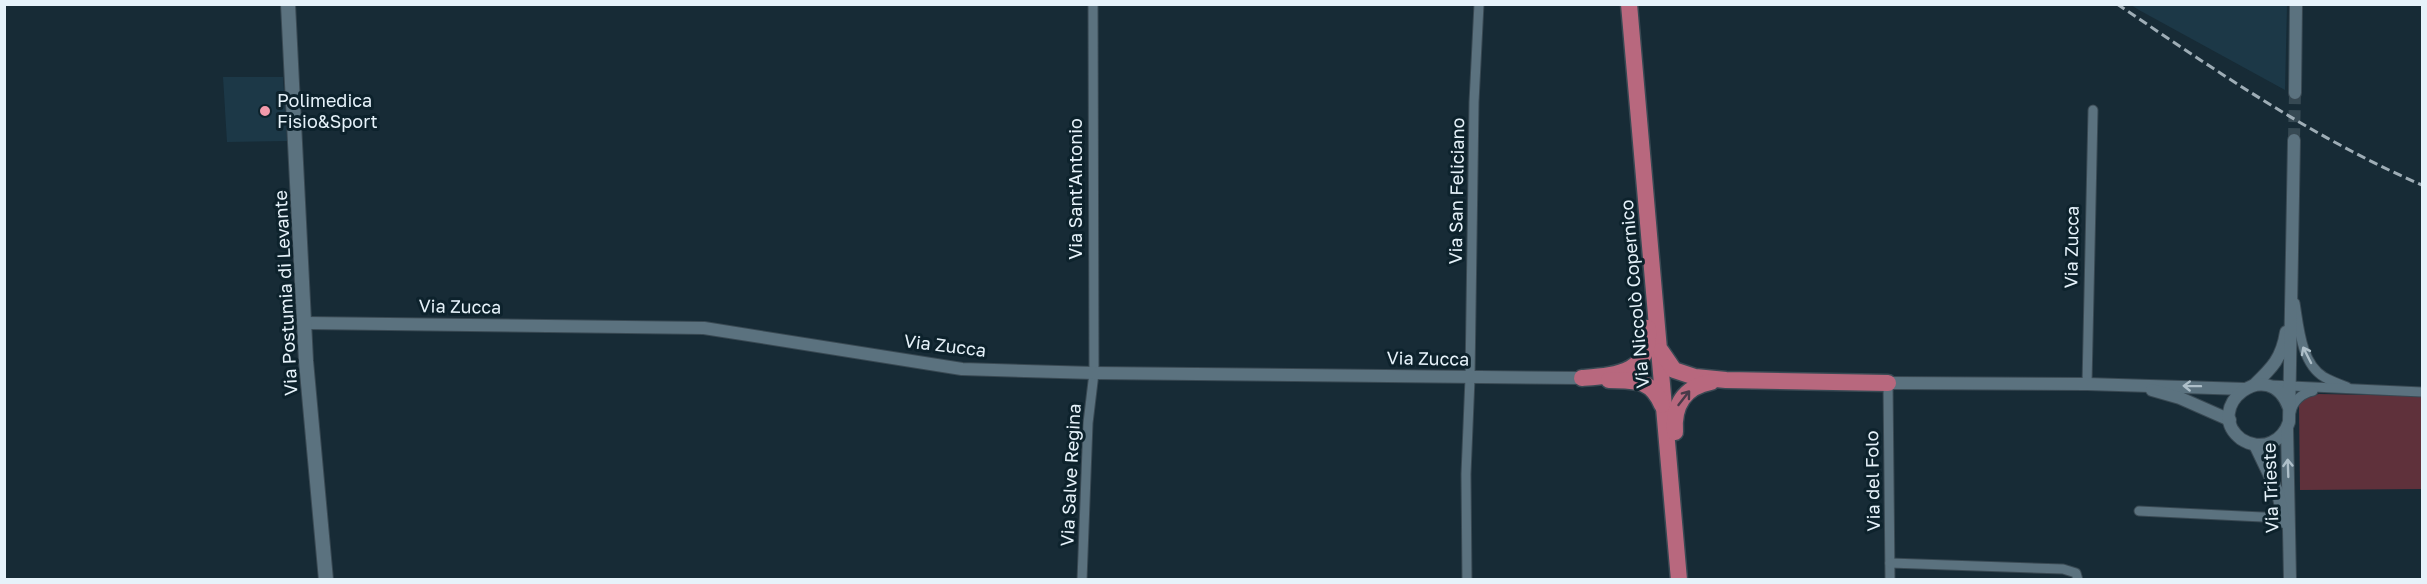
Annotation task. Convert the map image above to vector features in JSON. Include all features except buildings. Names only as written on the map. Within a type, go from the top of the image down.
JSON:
[{"type":"highway","name":"Via Niccolò Copernico","points":[[1629,4],[1679,579]]},
{"type":"highway","points":[[1582,378],[1623,372],[1641,362],[1645,355],[1648,346],[1645,283],[1649,238]]},
{"type":"highway","points":[[1659,347],[1669,366],[1679,374],[1726,380],[1888,383]]},
{"type":"highway","points":[[1582,378],[1645,384],[1656,392],[1665,417]]},
{"type":"highway","points":[[1674,516],[1678,472],[1674,422],[1678,402],[1694,387],[1726,380]]},
{"type":"main road","name":"Via Postumia di Levante","points":[[288,4],[306,323],[306,361],[326,579]]},
{"type":"street","name":"Via Sant'Antonio","points":[[1093,4],[1094,373]]},
{"type":"street","name":"Via San Feliciano","points":[[1467,579],[1466,474],[1470,378],[1474,102],[1479,4]]},
{"type":"street","points":[[2295,93],[2296,4]]},
{"type":"street","name":"Via Zucca","points":[[2087,384],[2093,110]]},
{"type":"street","points":[[2292,289],[2284,345],[2273,368],[2232,402],[2230,420],[2239,437],[2256,445],[2274,442],[2287,429],[2290,411],[2290,387],[2292,289],[2294,140]]},
{"type":"street","points":[[2292,289],[2302,345],[2313,366],[2323,376],[2352,389]]},
{"type":"street","name":"Via Zucca","points":[[306,323],[704,328],[962,369],[1094,373],[1582,378]]},
{"type":"street","name":"Via Salve Regina","points":[[1082,579],[1088,423],[1094,373]]},
{"type":"street","points":[[1888,383],[2249,387],[2267,385],[2422,392]]},
{"type":"street","name":"Via del Folo","points":[[1888,383],[1890,579]]},
{"type":"street","points":[[2267,385],[2282,393],[2290,411]]},
{"type":"street","points":[[2140,386],[2180,398],[2230,420]]},
{"type":"street","points":[[2290,411],[2302,394],[2311,391],[2352,389]]},
{"type":"street","name":"Via Trieste","points":[[2287,429],[2290,579]]},
{"type":"street","name":"Via Trieste","points":[[2256,445],[2278,493],[2290,547]]},
{"type":"street","points":[[2139,511],[2283,518]]},
{"type":"street","points":[[1890,563],[2063,569],[2076,573],[2078,579]]},
{"type":"shaded area","points":[[2131,5],[2287,5],[2285,90],[2139,10]]},
{"type":"shaded area","points":[[223,77],[283,77],[287,141],[227,142]]},
{"type":"shaded area","points":[[2319,394],[2422,396],[2422,489],[2300,490],[2299,405],[2307,397]]},
{"type":"tunnel","points":[[2294,140],[2295,93]]},
{"type":"railway","points":[[2117,4],[2265,102],[2342,146],[2422,185]]},
{"type":"place","name":"Polimedica Fisio&Sport","points":[[265,111]]}]
